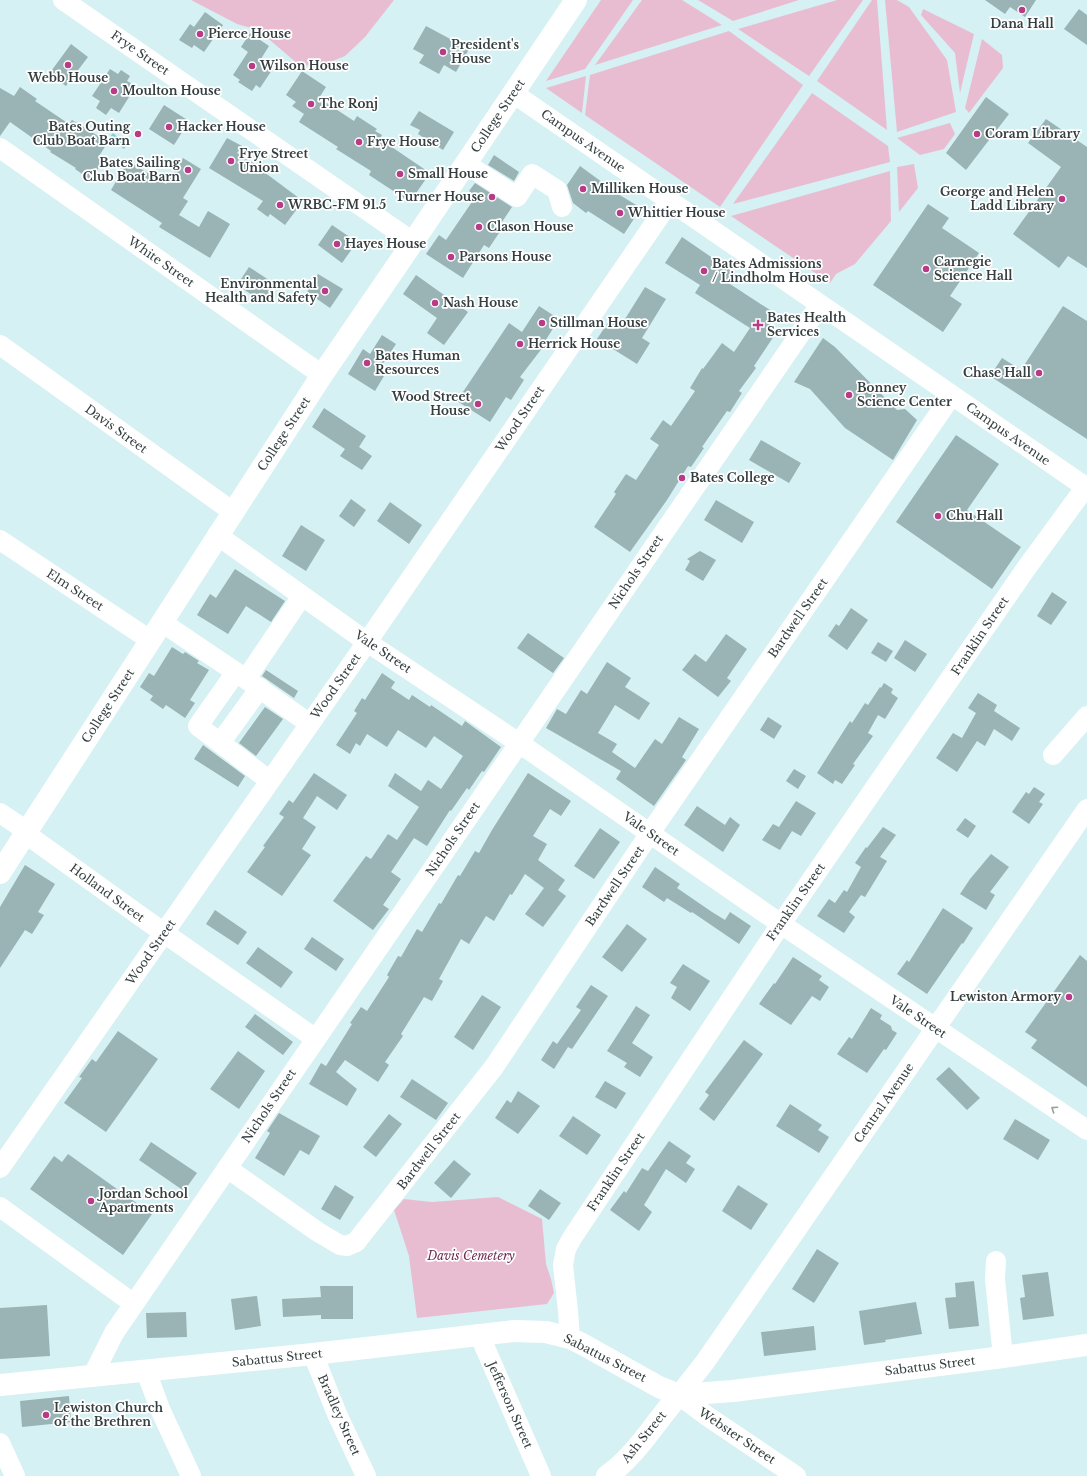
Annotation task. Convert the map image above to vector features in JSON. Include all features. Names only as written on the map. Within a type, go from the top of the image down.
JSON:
[{"type":"main road","name":"College Street","points":[[0,873],[217,535],[322,375],[414,242],[576,0]]},
{"type":"main road","name":"Sabattus Street","points":[[0,1385],[313,1354],[479,1334],[521,1331],[546,1332],[570,1338],[659,1387],[679,1395],[741,1390],[1087,1345]]},
{"type":"main road","name":"Ash Street","points":[[607,1476],[617,1469],[645,1438],[679,1395]]},
{"type":"street","name":"Frye Street","points":[[63,0],[414,242]]},
{"type":"street","name":"Campus Avenue","points":[[513,93],[1087,487]]},
{"type":"street","name":"White Street","points":[[0,148],[322,375]]},
{"type":"street","points":[[466,164],[517,197],[532,174],[557,190],[562,207]]},
{"type":"street","name":"Wood Street","points":[[0,1168],[367,642],[670,201]]},
{"type":"street","name":"Nichols Street","points":[[92,1376],[114,1333],[820,305]]},
{"type":"street","name":"Davis Street","points":[[0,345],[233,512]]},
{"type":"street","name":"Bardwell Street","points":[[227,1168],[318,1232],[340,1245],[347,1246],[356,1242],[494,1067],[650,833],[952,395]]},
{"type":"street","name":"Franklin Street","points":[[570,1338],[563,1265],[566,1250],[572,1238],[781,924],[1025,570],[1087,487]]},
{"type":"street","name":"Vale Street","points":[[217,535],[367,642],[519,743],[781,924],[1087,1130]]},
{"type":"street","name":"Elm Street","points":[[0,540],[156,631],[247,680],[310,724]]},
{"type":"street","points":[[220,743],[247,680],[302,596]]},
{"type":"street","points":[[247,680],[198,726],[270,781]]},
{"type":"street","points":[[1052,755],[1087,716]]},
{"type":"street","name":"Central Avenue","points":[[679,1395],[705,1362],[1087,809]]},
{"type":"street","name":"Holland Street","points":[[0,813],[18,825],[26,834],[164,933],[316,1039]]},
{"type":"street","points":[[0,1207],[134,1304]]},
{"type":"street","points":[[996,1261],[995,1279],[1003,1357]]},
{"type":"street","name":"Jefferson Street","points":[[479,1334],[541,1476]]},
{"type":"street","name":"Bradley Street","points":[[313,1354],[337,1414],[366,1476]]},
{"type":"street","points":[[146,1371],[160,1409],[191,1476]]},
{"type":"street","name":"Webster Street","points":[[679,1395],[707,1416],[796,1476]]},
{"type":"street","points":[[0,1443],[15,1476]]},
{"type":"green space","points":[[191,0],[394,0],[365,37],[345,56],[318,67],[298,64],[258,30],[237,24]]},
{"type":"green space","points":[[601,0],[633,0],[585,69],[546,81]]},
{"type":"green space","points":[[642,0],[682,0],[722,25],[595,65]]},
{"type":"green space","points":[[698,0],[799,0],[733,21]]},
{"type":"green space","points":[[837,0],[863,0],[809,76],[738,29]]},
{"type":"green space","points":[[872,0],[877,0],[887,130],[817,81]]},
{"type":"green space","points":[[885,0],[897,0],[909,7],[947,60],[956,112],[897,132]]},
{"type":"green space","points":[[923,9],[974,34],[960,93],[955,53],[921,15]]},
{"type":"green space","points":[[729,31],[803,85],[720,207],[585,115],[590,75]]},
{"type":"green space","points":[[982,39],[1002,55],[1003,68],[969,113],[965,108]]},
{"type":"green space","points":[[586,76],[582,113],[546,88]]},
{"type":"green space","points":[[812,93],[888,146],[890,162],[733,204]]},
{"type":"green space","points":[[950,123],[955,134],[944,149],[920,155],[897,138]]},
{"type":"green space","points":[[914,164],[918,188],[899,212],[897,167]]},
{"type":"green space","points":[[890,171],[891,221],[855,264],[836,274],[830,283],[731,216]]},
{"type":"green space","name":"Davis Cemetery","points":[[498,1197],[542,1219],[546,1264],[554,1293],[547,1304],[417,1318],[409,1256],[394,1210],[404,1199],[432,1202]]},
{"type":"water","points":[[113,133],[127,145],[124,149],[109,138]]},
{"type":"building","name":"Dana Hall","points":[[985,0],[1036,0],[1025,17],[1010,7],[1005,14]]},
{"type":"building","points":[[1079,9],[1087,15],[1087,45],[1064,29]]},
{"type":"building","name":"Pierce House","points":[[205,12],[223,25],[204,52],[194,45],[192,48],[179,40],[190,24],[194,27]]},
{"type":"building","name":"President's House","points":[[426,26],[469,49],[456,72],[444,65],[439,74],[419,63],[424,55],[413,49]]},
{"type":"building","name":"Wilson House","points":[[250,33],[269,46],[259,62],[272,70],[260,88],[256,85],[252,91],[238,82],[240,80],[233,75],[248,52],[241,47]]},
{"type":"building","name":"Webb House","points":[[71,44],[88,57],[66,86],[49,74]]},
{"type":"building","name":"Moulton House","points":[[110,69],[118,74],[121,70],[130,76],[127,81],[136,86],[119,113],[111,108],[106,115],[96,108],[100,101],[92,96]]},
{"type":"building","points":[[302,71],[326,87],[319,98],[354,121],[357,116],[377,129],[375,131],[382,135],[380,139],[430,173],[410,202],[369,175],[371,171],[336,149],[338,147],[299,122],[304,114],[292,106],[296,102],[286,95]]},
{"type":"building","points":[[20,87],[37,99],[35,101],[69,124],[72,120],[108,142],[99,156],[104,160],[91,180],[10,122],[0,136],[0,88],[14,96]]},
{"type":"building","name":"Coram Library","points":[[986,97],[1009,114],[966,170],[946,153]]},
{"type":"building","name":"Hacker House","points":[[164,105],[189,121],[174,145],[149,129]]},
{"type":"building","points":[[419,111],[454,132],[443,150],[418,134],[420,130],[410,125]]},
{"type":"building","name":"George and Helen Ladd Library","points":[[1046,119],[1087,147],[1087,268],[1068,256],[1059,268],[1013,234],[1061,167],[1028,143]]},
{"type":"building","points":[[227,138],[242,146],[237,153],[265,170],[264,172],[303,201],[285,225],[270,214],[268,217],[257,209],[263,201],[209,168]]},
{"type":"building","points":[[494,155],[519,172],[514,181],[488,165]]},
{"type":"building","points":[[183,158],[201,169],[183,198],[188,201],[179,215],[199,227],[208,211],[230,224],[210,258],[159,227],[162,223],[111,190],[128,161],[166,184]]},
{"type":"building","points":[[580,166],[606,185],[605,186],[641,208],[624,234],[588,211],[586,213],[573,203],[567,185]]},
{"type":"building","points":[[475,183],[512,207],[500,225],[503,227],[489,248],[484,245],[463,278],[426,254],[439,235],[446,240],[476,196],[469,191]]},
{"type":"building","name":"Carnegie Science Hall","points":[[928,204],[949,218],[942,228],[979,253],[950,296],[962,304],[943,332],[873,285]]},
{"type":"building","name":"Hayes House","points":[[332,225],[357,242],[342,263],[318,245]]},
{"type":"building","points":[[682,237],[736,274],[730,284],[773,312],[766,322],[778,330],[754,366],[756,368],[739,391],[742,393],[730,412],[727,411],[702,447],[704,448],[691,467],[688,466],[667,500],[630,552],[594,527],[616,494],[614,492],[626,474],[636,480],[659,445],[650,439],[663,420],[671,426],[695,391],[690,388],[702,368],[703,369],[722,343],[734,352],[750,328],[695,293],[700,285],[665,263]]},
{"type":"building","points":[[249,267],[275,284],[263,302],[237,285]]},
{"type":"building","name":"Environmental Health and Safety","points":[[318,274],[343,289],[330,308],[307,292]]},
{"type":"building","name":"Nash House","points":[[416,275],[468,312],[444,345],[427,333],[437,318],[403,294]]},
{"type":"building","points":[[645,287],[666,299],[642,338],[650,343],[637,364],[597,339],[609,321],[620,327]]},
{"type":"building","points":[[539,306],[559,319],[542,346],[543,347],[520,377],[524,380],[511,400],[506,397],[490,422],[457,401],[509,323],[522,332]]},
{"type":"building","name":"Chase Hall","points":[[1063,306],[1087,321],[1087,439],[990,376],[1002,358],[1021,370]]},
{"type":"building","name":"Bates Human Resources","points":[[382,335],[396,344],[380,368],[379,372],[384,376],[375,391],[348,374],[363,349],[370,354]]},
{"type":"building","name":"Bonney Science Center","points":[[823,338],[835,347],[897,410],[905,409],[917,420],[893,460],[845,428],[810,389],[794,382]]},
{"type":"building","points":[[324,408],[366,436],[359,447],[372,456],[362,470],[340,456],[345,449],[312,427]]},
{"type":"building","name":"Chu Hall","points":[[956,435],[999,464],[967,510],[1021,547],[992,589],[896,522]]},
{"type":"building","points":[[761,440],[801,463],[789,483],[749,460]]},
{"type":"building","points":[[351,499],[366,510],[354,527],[339,516]]},
{"type":"building","points":[[716,500],[754,522],[742,543],[704,520]]},
{"type":"building","points":[[390,502],[422,525],[409,544],[377,521]]},
{"type":"building","points":[[301,525],[325,540],[306,571],[282,556]]},
{"type":"building","points":[[700,551],[716,560],[703,581],[685,570],[690,561],[687,559]]},
{"type":"building","points":[[235,569],[285,601],[271,622],[246,606],[228,634],[197,615],[210,594],[216,598]]},
{"type":"building","points":[[1052,592],[1067,602],[1051,625],[1037,616]]},
{"type":"building","points":[[851,608],[868,620],[847,650],[828,636],[836,624],[839,626]]},
{"type":"building","points":[[528,633],[564,658],[553,673],[517,648]]},
{"type":"building","points":[[726,634],[747,649],[727,678],[731,681],[718,697],[682,670],[695,654],[706,662]]},
{"type":"building","points":[[905,640],[927,654],[915,672],[894,658]]},
{"type":"building","points":[[878,642],[893,651],[886,662],[871,653]]},
{"type":"building","points":[[172,647],[183,654],[185,652],[199,661],[197,663],[209,670],[190,700],[195,703],[185,718],[166,705],[163,709],[150,700],[153,696],[140,687],[149,673],[154,676]]},
{"type":"building","points":[[607,662],[631,678],[625,687],[650,703],[639,720],[615,705],[598,733],[617,744],[612,752],[635,768],[655,739],[662,744],[679,717],[699,729],[682,757],[686,760],[654,806],[616,779],[621,771],[546,728],[557,709],[566,714],[581,690],[587,694]]},
{"type":"building","points":[[266,670],[298,691],[294,698],[262,676]]},
{"type":"building","points":[[382,673],[395,682],[391,688],[409,700],[412,695],[430,707],[431,705],[462,726],[465,721],[501,747],[484,772],[482,771],[469,790],[467,788],[451,811],[450,810],[427,846],[414,838],[391,872],[401,879],[383,905],[389,909],[373,930],[333,901],[366,856],[371,859],[388,834],[397,840],[419,807],[388,786],[395,773],[421,791],[428,780],[441,789],[463,756],[434,736],[426,748],[398,730],[387,747],[367,734],[360,746],[356,743],[350,754],[336,745],[357,713],[354,711],[362,698],[365,700]]},
{"type":"building","points":[[884,683],[893,689],[891,693],[898,698],[885,719],[878,715],[868,733],[873,736],[853,764],[855,765],[842,784],[835,780],[833,784],[817,773],[850,721],[852,723],[865,703],[868,705]]},
{"type":"building","points":[[978,693],[997,705],[994,711],[1020,728],[1012,741],[994,729],[985,746],[977,741],[957,772],[936,758],[953,733],[962,738],[976,713],[968,708]]},
{"type":"building","points":[[265,707],[283,719],[256,756],[239,743]]},
{"type":"building","points":[[768,717],[782,726],[774,739],[760,730]]},
{"type":"building","points":[[203,745],[245,776],[238,787],[194,759]]},
{"type":"building","points":[[794,769],[806,776],[798,789],[786,781]]},
{"type":"building","points":[[314,773],[347,795],[337,810],[317,796],[303,818],[316,827],[302,849],[311,855],[282,896],[247,872],[265,847],[263,846],[284,817],[279,814],[289,800],[293,803]]},
{"type":"building","points":[[528,773],[571,801],[561,816],[550,809],[533,836],[547,844],[538,860],[565,880],[558,890],[566,896],[543,927],[525,914],[544,888],[525,874],[512,895],[510,894],[494,921],[486,916],[469,944],[461,939],[439,979],[443,981],[432,1001],[424,997],[401,1034],[403,1036],[385,1062],[389,1065],[378,1082],[345,1060],[336,1072],[357,1089],[347,1106],[309,1084],[321,1063],[326,1066],[352,1024],[350,1023],[361,1007],[367,1011],[389,977],[387,975],[398,956],[401,957],[417,929],[422,932],[439,903],[441,904],[458,875],[460,876],[475,851],[479,853]]},
{"type":"building","points":[[1034,787],[1045,794],[1039,802],[1043,804],[1029,824],[1012,812],[1026,792],[1029,794]]},
{"type":"building","points":[[796,801],[816,813],[801,836],[792,831],[780,850],[762,840],[773,824],[779,827]]},
{"type":"building","points":[[697,806],[725,825],[730,817],[740,825],[723,852],[684,825]]},
{"type":"building","points":[[965,818],[976,826],[968,838],[956,830]]},
{"type":"building","points":[[883,827],[896,835],[880,857],[887,861],[865,897],[861,895],[849,912],[855,917],[844,933],[817,916],[829,899],[835,903],[844,890],[847,892],[861,867],[855,863]]},
{"type":"building","points":[[600,828],[620,842],[594,879],[574,866]]},
{"type":"building","points":[[991,854],[1009,867],[990,892],[995,895],[986,910],[960,894],[970,879]]},
{"type":"building","points":[[25,865],[55,884],[38,912],[44,915],[32,934],[25,930],[0,968],[0,907]]},
{"type":"building","points":[[655,867],[680,884],[677,888],[725,920],[730,912],[751,926],[739,944],[692,912],[691,913],[667,898],[664,902],[642,887]]},
{"type":"building","points":[[943,908],[973,928],[927,994],[897,974],[907,960],[909,962]]},
{"type":"building","points":[[215,910],[247,932],[238,945],[206,924]]},
{"type":"building","points":[[627,924],[647,939],[622,972],[602,957]]},
{"type":"building","points":[[312,937],[344,959],[336,971],[304,949]]},
{"type":"building","points":[[258,947],[293,972],[281,988],[246,963]]},
{"type":"building","name":"Lewiston Armory","points":[[1080,955],[1087,961],[1087,1087],[1031,1048],[1037,1040],[1025,1032]]},
{"type":"building","points":[[793,957],[822,976],[819,980],[829,987],[820,1001],[812,996],[791,1025],[759,1004],[774,983],[775,984]]},
{"type":"building","points":[[683,964],[710,981],[690,1011],[671,998],[677,987],[670,983]]},
{"type":"building","points":[[591,985],[608,996],[572,1049],[568,1047],[554,1069],[541,1060],[553,1041],[557,1044],[581,1010],[576,1007]]},
{"type":"building","points":[[482,995],[501,1007],[473,1050],[454,1037]]},
{"type":"building","points":[[636,1006],[650,1015],[632,1043],[653,1057],[640,1077],[624,1067],[627,1063],[607,1051]]},
{"type":"building","points":[[871,1008],[882,1015],[880,1019],[891,1026],[892,1030],[897,1033],[886,1050],[884,1049],[867,1073],[837,1054],[849,1037],[852,1039]]},
{"type":"building","points":[[255,1014],[293,1042],[283,1055],[245,1027]]},
{"type":"building","points":[[118,1031],[158,1059],[106,1132],[64,1103],[82,1078],[79,1077],[92,1059],[96,1062]]},
{"type":"building","points":[[744,1040],[763,1054],[714,1121],[699,1109],[709,1095],[705,1092]]},
{"type":"building","points":[[238,1051],[265,1071],[239,1109],[210,1089]]},
{"type":"building","points":[[949,1067],[980,1098],[967,1110],[936,1079]]},
{"type":"building","points":[[412,1079],[448,1103],[436,1120],[400,1097]]},
{"type":"building","points":[[605,1081],[626,1093],[616,1109],[595,1097]]},
{"type":"building","points":[[518,1091],[540,1106],[518,1134],[495,1118],[507,1100],[511,1103]]},
{"type":"building","points":[[790,1104],[822,1125],[818,1130],[829,1137],[819,1153],[776,1126]]},
{"type":"building","points":[[279,1113],[320,1136],[309,1155],[300,1150],[284,1176],[255,1158],[270,1133],[267,1131]]},
{"type":"building","points":[[389,1114],[402,1124],[376,1157],[363,1147]]},
{"type":"building","points":[[573,1116],[601,1135],[587,1155],[559,1136]]},
{"type":"building","points":[[1015,1119],[1050,1140],[1038,1160],[1003,1139]]},
{"type":"building","points":[[669,1141],[691,1156],[686,1163],[695,1169],[686,1183],[666,1169],[644,1205],[652,1212],[639,1231],[610,1210],[624,1191],[626,1193],[642,1168],[648,1171]]},
{"type":"building","points":[[151,1142],[197,1173],[184,1191],[139,1160]]},
{"type":"building","name":"Jordan School Apartments","points":[[68,1154],[152,1214],[123,1255],[30,1189],[54,1156],[62,1162]]},
{"type":"building","points":[[454,1160],[471,1174],[451,1198],[434,1183]]},
{"type":"building","points":[[335,1185],[354,1197],[340,1220],[321,1209]]},
{"type":"building","points":[[738,1185],[768,1204],[751,1230],[722,1211]]},
{"type":"building","points":[[540,1189],[561,1203],[549,1220],[528,1206]]},
{"type":"building","points":[[817,1249],[839,1263],[814,1303],[792,1289]]},
{"type":"building","points":[[1048,1272],[1054,1316],[1023,1320],[1020,1298],[1025,1297],[1022,1275]]},
{"type":"building","points":[[974,1281],[979,1326],[949,1329],[945,1298],[956,1297],[955,1283]]},
{"type":"building","points":[[320,1286],[353,1286],[353,1319],[321,1319],[321,1315],[283,1317],[282,1299],[321,1297]]},
{"type":"building","points":[[257,1296],[261,1326],[235,1330],[231,1299]]},
{"type":"building","points":[[916,1302],[922,1334],[864,1345],[859,1311]]},
{"type":"building","points":[[47,1305],[50,1356],[0,1359],[0,1308]]},
{"type":"building","points":[[186,1312],[187,1337],[147,1338],[146,1313]]},
{"type":"building","points":[[814,1326],[816,1350],[764,1356],[761,1332]]},
{"type":"building","name":"Lewiston Church of the Brethren","points":[[69,1396],[71,1422],[22,1427],[20,1401]]},
{"type":"place","name":"Dana Hall","points":[[1022,10]]},
{"type":"place","name":"Pierce House","points":[[200,34]]},
{"type":"place","name":"President's House","points":[[443,52]]},
{"type":"place","name":"Webb House","points":[[68,65]]},
{"type":"place","name":"Wilson House","points":[[252,66]]},
{"type":"place","name":"Moulton House","points":[[114,91]]},
{"type":"place","name":"The Ronj","points":[[311,104]]},
{"type":"place","name":"Hacker House","points":[[169,127]]},
{"type":"place","name":"Bates Outing Club Boat Barn","points":[[138,134]]},
{"type":"place","name":"Coram Library","points":[[977,134]]},
{"type":"place","name":"Frye House","points":[[359,142]]},
{"type":"place","name":"Frye Street Union","points":[[231,161]]},
{"type":"place","name":"Bates Sailing Club Boat Barn","points":[[188,170]]},
{"type":"place","name":"Small House","points":[[400,174]]},
{"type":"place","name":"Milliken House","points":[[583,189]]},
{"type":"place","name":"Turner House","points":[[492,197]]},
{"type":"place","name":"George and Helen Ladd Library","points":[[1062,199]]},
{"type":"place","name":"WRBC-FM 91.5","points":[[280,205]]},
{"type":"place","name":"Whittier House","points":[[620,213]]},
{"type":"place","name":"Clason House","points":[[479,227]]},
{"type":"place","name":"Hayes House","points":[[337,244]]},
{"type":"place","name":"Parsons House","points":[[451,257]]},
{"type":"place","name":"Carnegie Science Hall","points":[[926,269]]},
{"type":"place","name":"Bates Admissions / Lindholm House","points":[[704,271]]},
{"type":"place","name":"Environmental Health and Safety","points":[[325,291]]},
{"type":"place","name":"Nash House","points":[[435,303]]},
{"type":"place","name":"Stillman House","points":[[542,323]]},
{"type":"place","name":"Bates Health Services","points":[[758,325]]},
{"type":"place","name":"Herrick House","points":[[520,344]]},
{"type":"place","name":"Bates Human Resources","points":[[367,363]]},
{"type":"place","name":"Chase Hall","points":[[1039,373]]},
{"type":"place","name":"Bonney Science Center","points":[[849,395]]},
{"type":"place","name":"Wood Street House","points":[[478,404]]},
{"type":"place","name":"Bates College","points":[[682,478]]},
{"type":"place","name":"Chu Hall","points":[[938,516]]},
{"type":"place","name":"Lewiston Armory","points":[[1069,997]]},
{"type":"place","name":"Jordan School Apartments","points":[[91,1201]]},
{"type":"place","name":"Lewiston Church of the Brethren","points":[[46,1415]]}]
